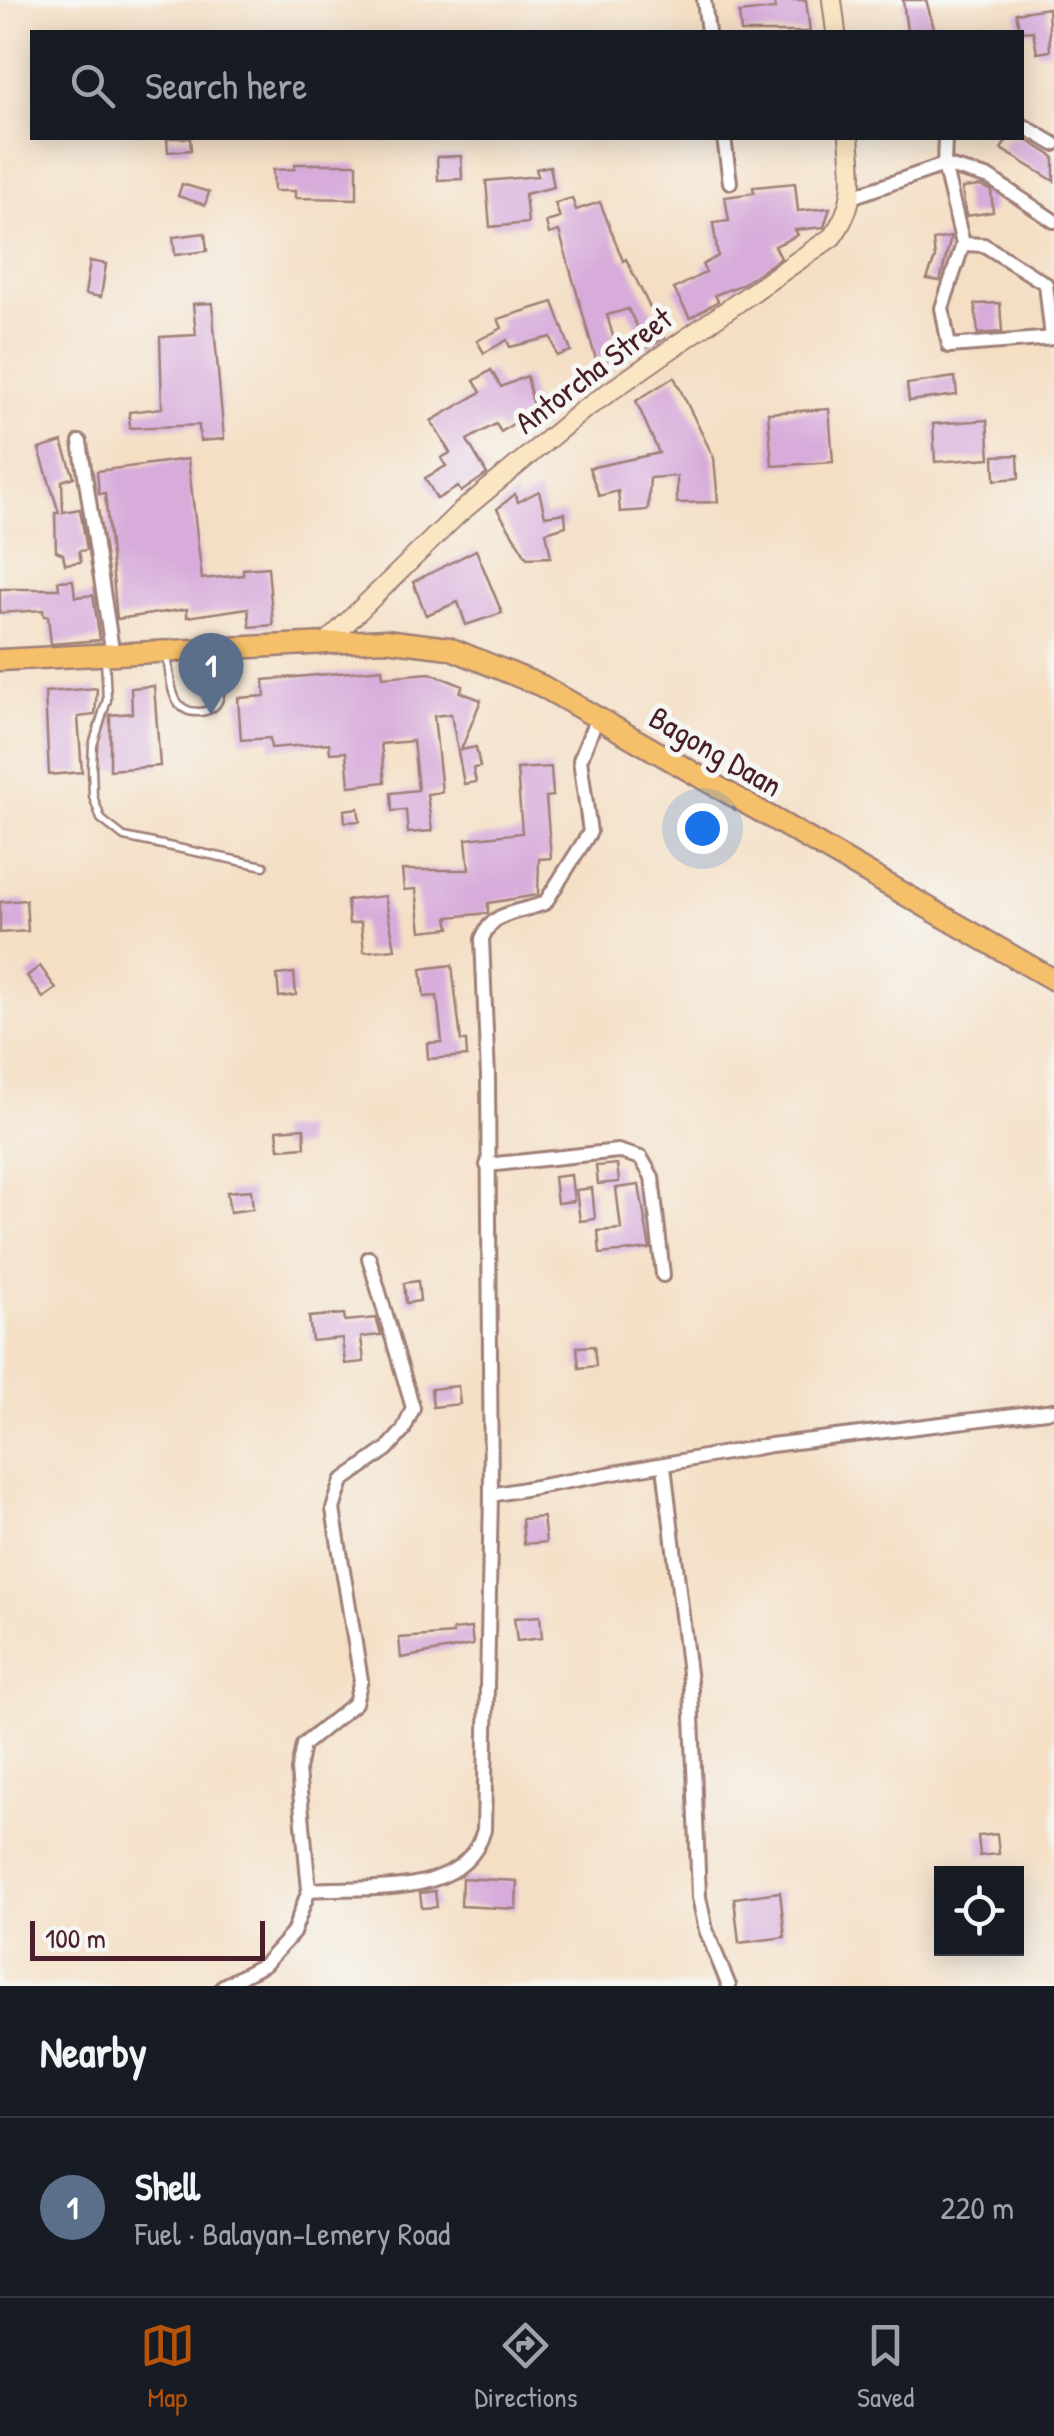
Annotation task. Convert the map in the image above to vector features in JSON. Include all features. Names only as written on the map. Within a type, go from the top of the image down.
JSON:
[{"type":"main road","points":[[832,0],[836,30]]},
{"type":"main road","points":[[849,140],[854,196]]},
{"type":"main road","name":"Antorcha Street","points":[[327,642],[458,515],[582,411],[823,244],[846,218],[854,196]]},
{"type":"main road","name":"Bagong Daan","points":[[0,660],[385,640],[449,648],[542,686],[1054,980]]},
{"type":"street","points":[[704,0],[708,30]]},
{"type":"street","points":[[1024,126],[1054,144]]},
{"type":"street","points":[[724,140],[730,182]]},
{"type":"street","points":[[945,140],[944,166],[962,244],[942,308],[949,346],[1053,338],[1046,284],[984,245],[962,244]]},
{"type":"street","points":[[854,196],[944,166],[990,178],[1054,221]]},
{"type":"street","points":[[80,442],[109,656]]},
{"type":"street","points":[[310,1890],[414,1886],[465,1863],[479,1847],[484,1830],[491,1495],[488,1077],[482,939],[487,924],[496,918],[545,903],[590,832],[580,760],[598,718]]},
{"type":"street","points":[[487,1165],[618,1151],[641,1158],[652,1177],[663,1276]]},
{"type":"street","points":[[224,1986],[265,1964],[293,1933],[310,1890],[298,1770],[303,1745],[355,1703],[361,1680],[333,1509],[342,1481],[387,1450],[403,1431],[413,1408],[370,1258]]},
{"type":"street","points":[[491,1495],[771,1445],[1054,1410]]},
{"type":"street","points":[[664,1466],[691,1690],[699,1897],[706,1930],[729,1986]]},
{"type":"lane","points":[[166,653],[174,700],[186,711],[201,712],[212,709],[220,697],[219,649]]},
{"type":"lane","points":[[109,656],[107,700],[93,745],[93,796],[101,818],[124,837],[264,866]]},
{"type":"building","points":[[774,0],[806,0],[810,30],[741,30],[739,13],[775,9]]},
{"type":"building","points":[[903,0],[926,0],[934,30],[907,30]]},
{"type":"building","points":[[1048,8],[1050,51],[1037,53],[1033,31],[1020,30],[1016,13]]},
{"type":"building","points":[[1024,138],[1054,157],[1054,181],[1001,149],[1007,140]]},
{"type":"building","points":[[167,140],[190,140],[191,150],[168,152]]},
{"type":"building","points":[[461,156],[462,179],[438,180],[437,157]]},
{"type":"building","points":[[295,164],[357,164],[357,199],[295,198],[295,191],[274,191],[273,170],[295,169]]},
{"type":"building","points":[[550,166],[554,187],[525,194],[528,223],[490,227],[486,181],[538,176],[536,169]]},
{"type":"building","points":[[795,183],[798,211],[830,208],[824,227],[795,230],[798,235],[775,246],[781,258],[741,285],[715,295],[718,301],[690,318],[674,289],[706,272],[702,265],[718,256],[713,223],[729,221],[725,197],[754,193],[753,187]]},
{"type":"building","points":[[182,184],[209,192],[205,205],[178,196]]},
{"type":"building","points":[[981,186],[991,190],[993,212],[966,216],[962,188]]},
{"type":"building","points":[[572,198],[576,210],[600,202],[623,261],[626,259],[665,338],[648,347],[628,309],[607,315],[621,364],[599,370],[559,231],[549,234],[546,222],[560,218],[555,203]]},
{"type":"building","points":[[205,233],[207,251],[175,255],[173,237]]},
{"type":"building","points":[[951,237],[940,281],[927,279],[935,258],[933,240]]},
{"type":"building","points":[[90,261],[106,264],[101,297],[85,294]]},
{"type":"building","points":[[553,302],[571,351],[557,356],[551,337],[510,347],[507,340],[484,353],[477,341],[502,328],[498,319]]},
{"type":"building","points":[[212,303],[224,439],[200,441],[199,425],[130,428],[129,412],[162,408],[160,337],[196,335],[193,304]]},
{"type":"building","points":[[1000,303],[1002,332],[978,334],[975,304]]},
{"type":"building","points":[[491,370],[501,387],[527,376],[536,419],[526,415],[501,432],[496,424],[467,440],[487,474],[461,492],[458,487],[437,499],[425,478],[446,466],[441,458],[450,453],[431,421],[481,392],[474,381]]},
{"type":"building","points":[[674,377],[714,458],[718,502],[677,503],[677,476],[650,478],[648,510],[620,512],[618,491],[599,496],[589,468],[659,453],[636,401]]},
{"type":"building","points":[[955,377],[957,395],[909,401],[907,384]]},
{"type":"building","points":[[829,409],[833,462],[772,466],[768,413]]},
{"type":"building","points":[[987,420],[990,458],[935,462],[933,424]]},
{"type":"building","points":[[62,442],[74,477],[62,481],[63,512],[80,509],[87,550],[79,551],[81,562],[65,564],[63,554],[56,551],[55,513],[59,513],[39,449]]},
{"type":"building","points":[[1018,455],[1019,478],[995,480],[994,456]]},
{"type":"building","points":[[188,459],[202,579],[243,575],[243,569],[268,567],[273,625],[250,627],[248,608],[187,617],[187,609],[117,619],[105,493],[99,494],[97,471]]},
{"type":"building","points":[[539,491],[545,516],[565,513],[566,526],[546,532],[551,557],[527,558],[497,509],[515,494],[518,502]]},
{"type":"building","points":[[476,550],[502,613],[466,625],[458,602],[426,615],[413,582]]},
{"type":"building","points":[[73,580],[75,597],[93,595],[100,640],[51,644],[48,616],[44,616],[43,610],[0,613],[0,589],[59,589],[58,581]]},
{"type":"building","points":[[382,669],[383,677],[430,673],[463,686],[460,692],[481,700],[461,750],[476,747],[480,767],[473,768],[476,782],[464,784],[451,714],[434,716],[442,792],[427,794],[432,831],[408,833],[406,810],[392,811],[391,793],[418,790],[413,741],[381,744],[385,782],[349,786],[346,752],[330,753],[329,743],[271,748],[270,738],[241,740],[238,698],[265,696],[264,680]]},
{"type":"building","points":[[154,686],[160,766],[110,770],[110,715],[132,713],[131,688]]},
{"type":"building","points":[[97,688],[95,715],[78,717],[82,772],[49,775],[45,692]]},
{"type":"building","points":[[551,767],[553,796],[546,797],[551,858],[539,859],[538,895],[488,903],[488,913],[448,917],[450,928],[421,931],[416,889],[404,890],[402,870],[469,870],[466,839],[522,833],[517,769]]},
{"type":"building","points":[[358,808],[360,821],[345,822],[344,810]]},
{"type":"building","points":[[385,896],[395,949],[364,952],[361,922],[349,924],[347,900]]},
{"type":"building","points":[[26,900],[28,931],[0,933],[0,902]]},
{"type":"building","points":[[452,965],[461,1041],[466,1041],[467,1056],[428,1059],[427,1043],[442,1042],[437,996],[424,997],[421,969]]},
{"type":"building","points":[[40,966],[56,989],[43,998],[27,976]]},
{"type":"building","points":[[294,973],[296,995],[279,997],[277,975]]},
{"type":"building","points":[[304,1128],[305,1147],[279,1149],[277,1130]]},
{"type":"building","points":[[617,1164],[619,1182],[598,1184],[596,1166]]},
{"type":"building","points":[[571,1175],[574,1201],[557,1203],[554,1177]]},
{"type":"building","points":[[639,1185],[650,1249],[600,1254],[598,1231],[621,1229],[616,1188]]},
{"type":"building","points":[[592,1188],[595,1219],[580,1221],[576,1190]]},
{"type":"building","points":[[251,1190],[253,1209],[230,1212],[227,1192]]},
{"type":"building","points":[[418,1281],[420,1301],[406,1303],[404,1283]]},
{"type":"building","points":[[344,1314],[345,1321],[376,1318],[381,1335],[361,1337],[364,1362],[345,1364],[342,1338],[312,1341],[309,1317]]},
{"type":"building","points":[[594,1346],[596,1366],[579,1368],[577,1347]]},
{"type":"building","points":[[458,1386],[460,1404],[433,1407],[431,1389]]},
{"type":"building","points":[[543,1517],[546,1542],[524,1544],[522,1519]]},
{"type":"building","points":[[540,1616],[542,1638],[517,1641],[514,1618]]},
{"type":"building","points":[[471,1628],[473,1645],[401,1658],[399,1638],[453,1634],[453,1630]]},
{"type":"building","points":[[997,1834],[999,1854],[980,1856],[978,1836]]},
{"type":"building","points":[[462,1878],[517,1881],[516,1909],[461,1906]]},
{"type":"building","points":[[435,1891],[437,1907],[422,1908],[420,1893]]},
{"type":"building","points":[[780,1892],[785,1937],[739,1943],[734,1898]]},
{"type":"place","name":"Shell","points":[[211,715]]}]
